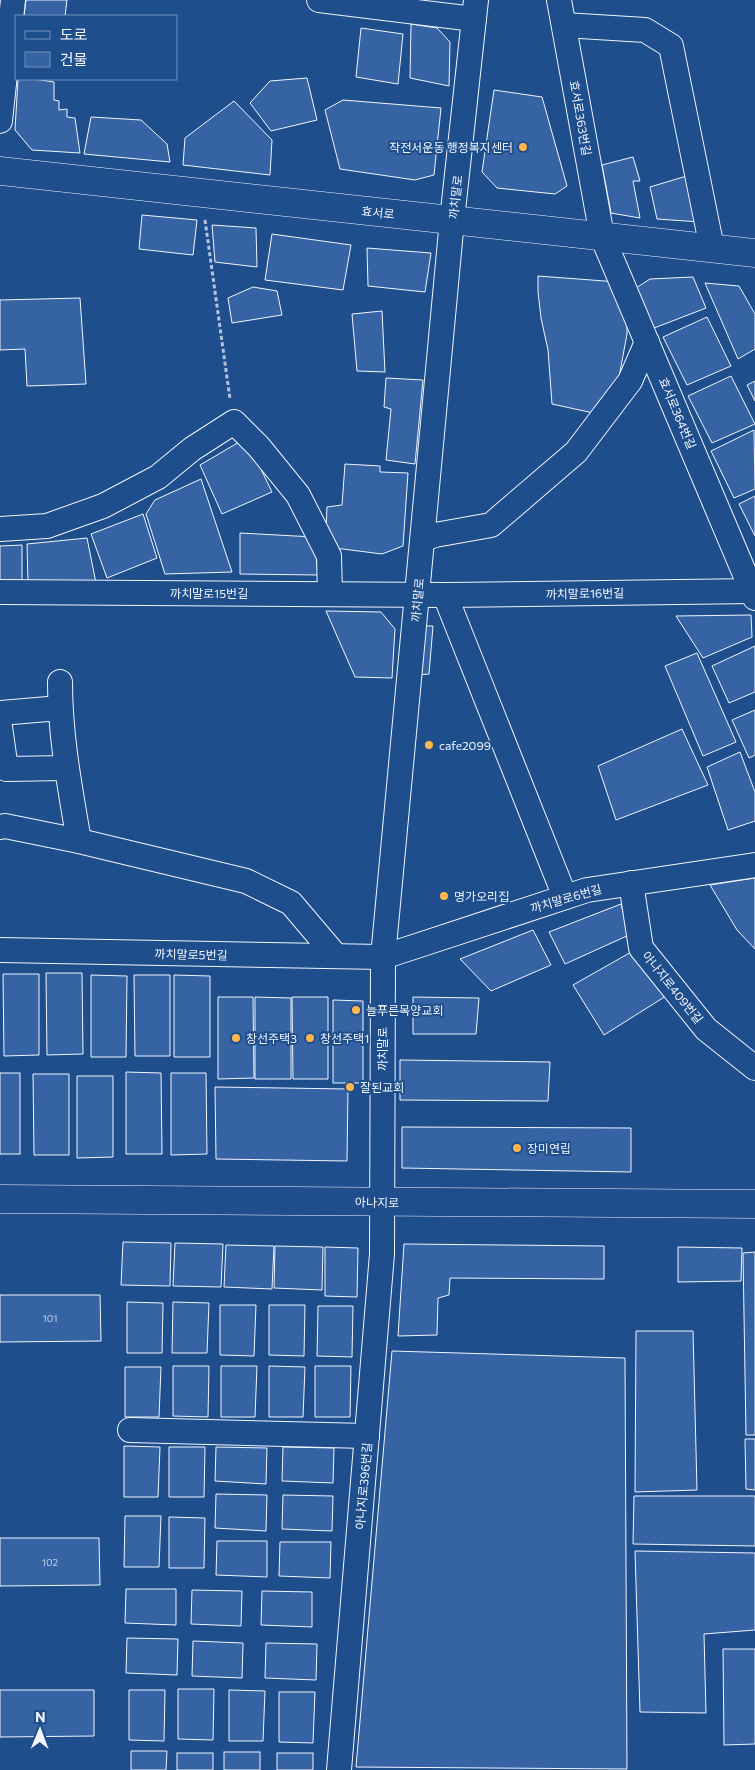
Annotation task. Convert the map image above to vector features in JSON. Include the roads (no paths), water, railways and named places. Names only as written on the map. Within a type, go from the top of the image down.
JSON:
[{"type":"street","points":[[0,120],[13,0]]},
{"type":"street","points":[[319,0],[475,9]]},
{"type":"street","name":"효서로363번길","points":[[559,0],[602,236]]},
{"type":"street","name":"까치말로","points":[[381,1202],[383,957],[452,220],[475,9]]},
{"type":"street","points":[[564,25],[645,30],[671,46],[712,248]]},
{"type":"street","name":"효서로","points":[[0,171],[755,253]]},
{"type":"street","name":"효서로364번길","points":[[602,236],[754,593]]},
{"type":"street","points":[[423,539],[434,535],[491,525],[576,452],[630,381],[647,342]]},
{"type":"street","points":[[0,529],[47,526],[103,506],[158,477],[192,449],[234,422],[259,447],[298,495],[329,556],[330,594]]},
{"type":"street","name":"까치말로15번길","points":[[0,592],[418,595]]},
{"type":"street","name":"까치말로16번길","points":[[418,595],[754,593]]},
{"type":"street","points":[[445,595],[565,897]]},
{"type":"street","points":[[60,682],[60,708],[66,768],[79,841]]},
{"type":"street","points":[[0,713],[60,708]]},
{"type":"street","points":[[0,727],[6,769],[66,768]]},
{"type":"street","points":[[0,827],[5,826],[79,841],[246,881],[291,903],[336,956]]},
{"type":"street","name":"까치말로6번길","points":[[383,957],[587,890],[755,865]]},
{"type":"street","name":"아나지로409번길","points":[[631,883],[641,948],[706,1029],[755,1068]]},
{"type":"street","name":"까치말로5번길","points":[[0,950],[383,957]]},
{"type":"street","name":"아나지로","points":[[0,1199],[755,1204]]},
{"type":"street","name":"아나지로396번길","points":[[339,1770],[382,1254],[381,1202]]},
{"type":"street","points":[[130,1430],[367,1436]]},
{"type":"place","name":"작전서운동 행정복지센터","points":[[523,147]]},
{"type":"place","name":"cafe2099","points":[[429,745]]},
{"type":"place","name":"명가오리집","points":[[444,896]]},
{"type":"place","name":"늘푸른목양교회","points":[[356,1010]]},
{"type":"place","name":"창선주택3","points":[[236,1038]]},
{"type":"place","name":"창선주택1","points":[[310,1038]]},
{"type":"place","name":"잘된교회","points":[[350,1087]]},
{"type":"place","name":"장미연립","points":[[517,1148]]}]
